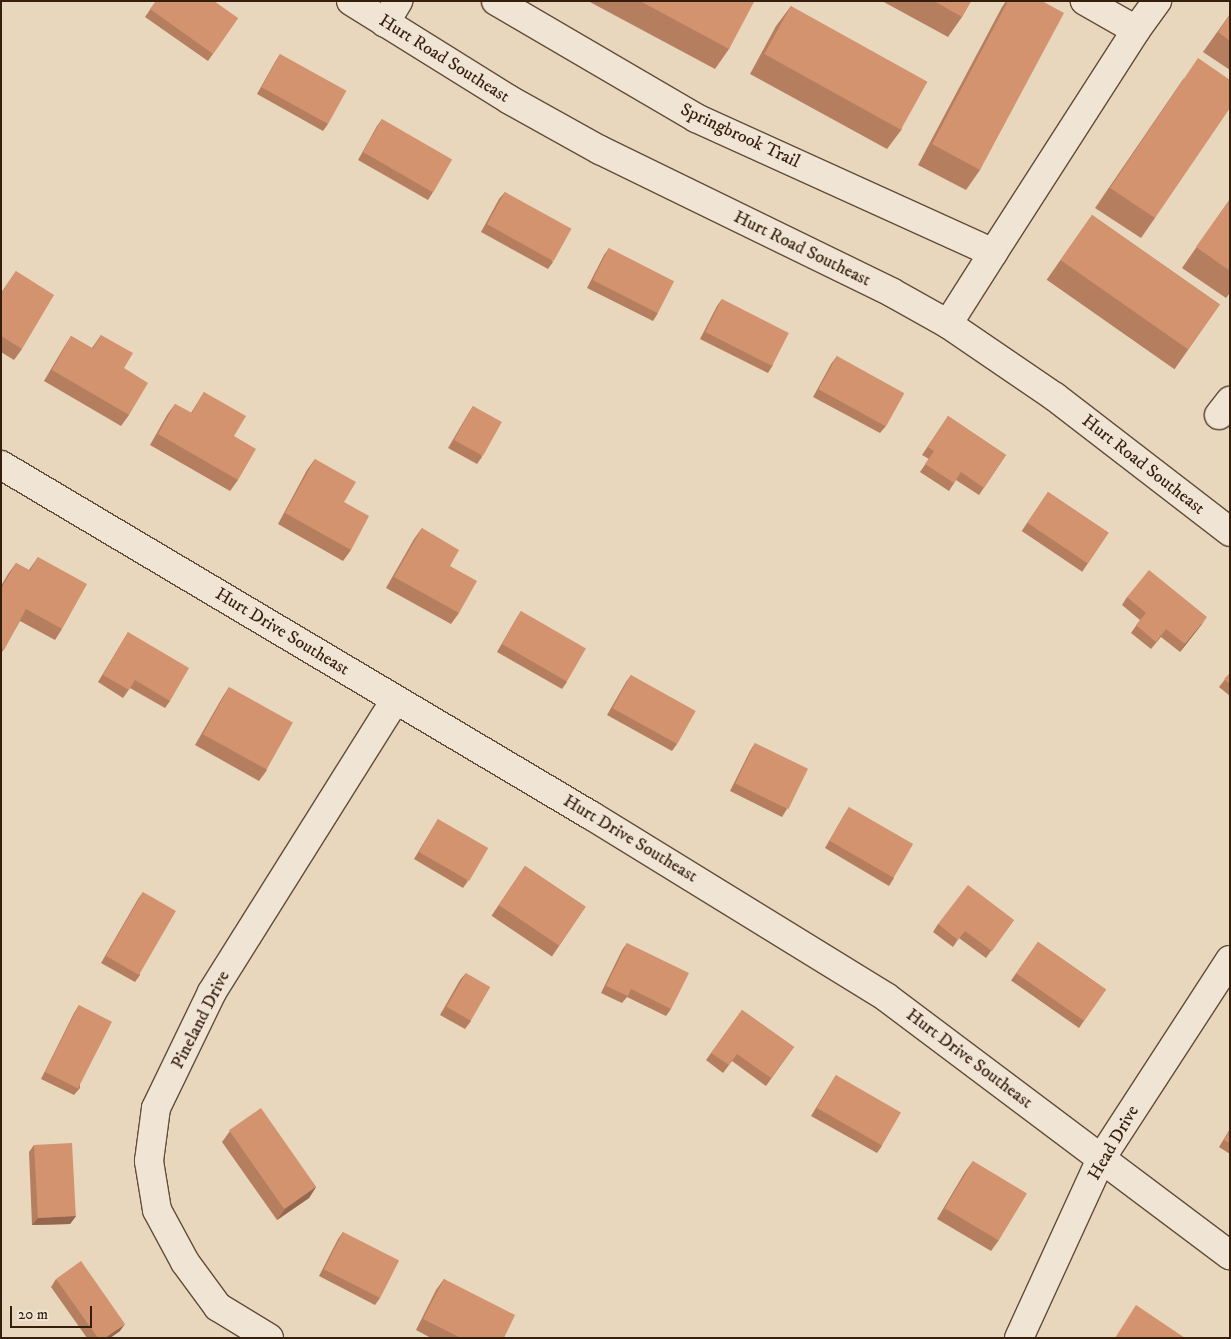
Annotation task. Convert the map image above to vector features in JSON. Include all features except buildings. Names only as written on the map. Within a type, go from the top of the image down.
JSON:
[{"type":"street","name":"Hurt Road Southeast","points":[[351,1],[392,12],[600,150],[891,292],[948,324],[1055,397],[1230,532]]},
{"type":"street","name":"Springbrook Trail","points":[[496,1],[696,118],[993,253]]},
{"type":"street","points":[[1085,1],[1136,30]]},
{"type":"street","points":[[948,324],[1136,30],[1157,1]]},
{"type":"street","name":"Hurt Drive Southeast","points":[[1,465],[750,911],[886,997],[1102,1157],[1230,1256]]},
{"type":"street","name":"Pineland Drive","points":[[269,1338],[218,1307],[185,1262],[157,1210],[149,1161],[156,1108],[212,992],[396,700]]},
{"type":"street","name":"Head Drive","points":[[1019,1338],[1102,1157],[1230,960]]}]
